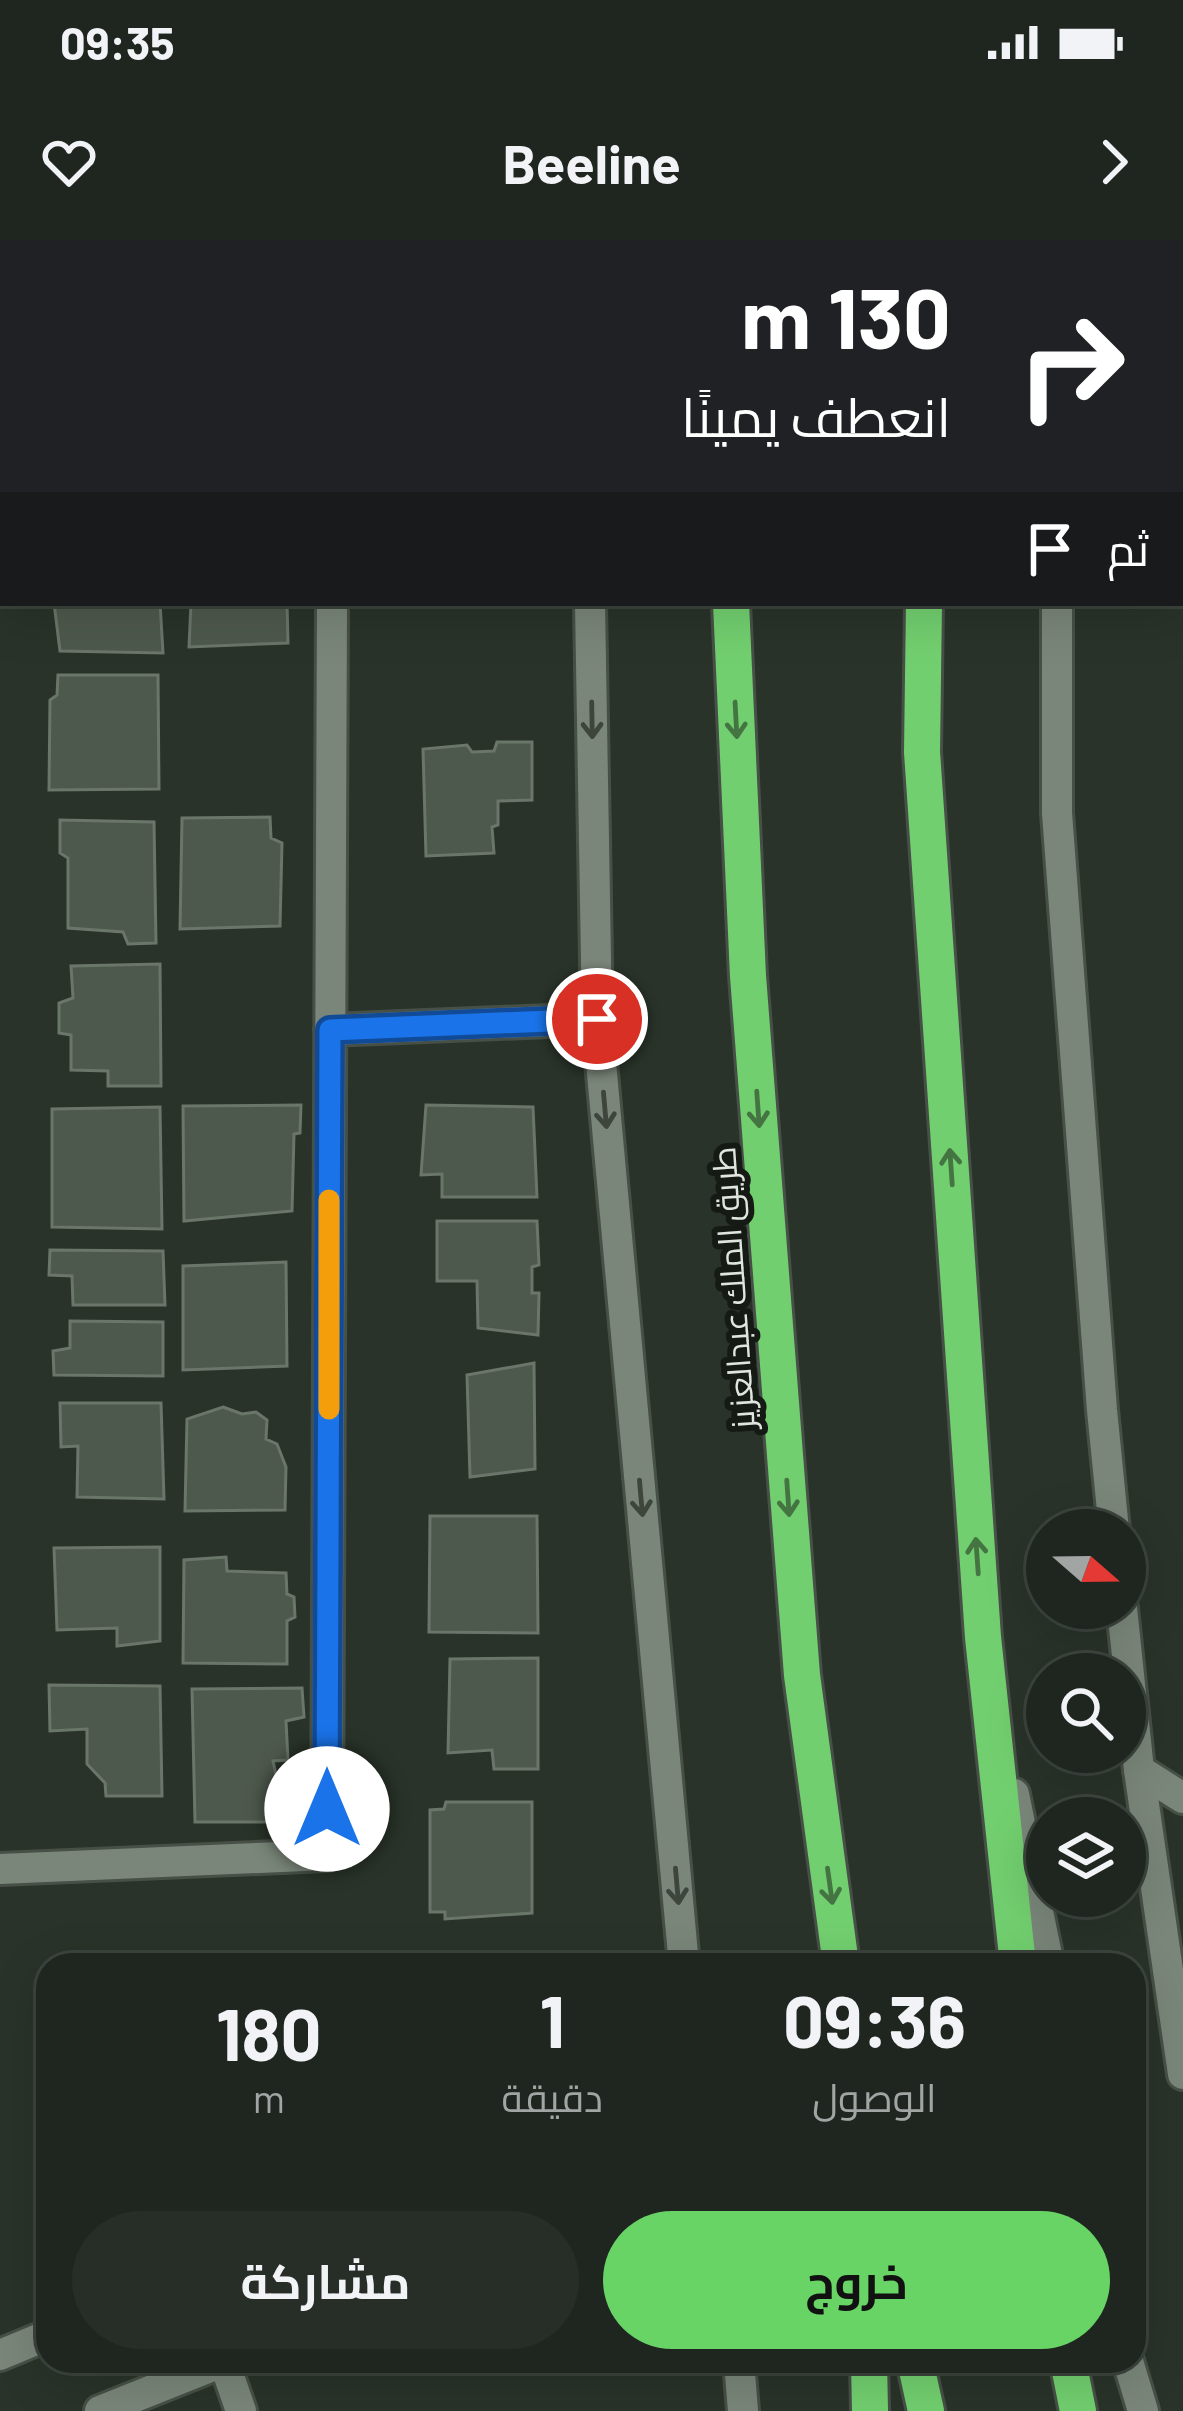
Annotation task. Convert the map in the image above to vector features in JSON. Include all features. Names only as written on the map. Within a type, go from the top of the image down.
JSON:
[{"type":"highway","name":"طريق الملك عبدالعزيز","points":[[731,606],[748,976],[802,1675],[839,1953]]},
{"type":"highway","points":[[924,606],[922,752],[983,1637],[1017,1953]]},
{"type":"highway","points":[[869,2373],[870,2411]]},
{"type":"highway","points":[[918,2373],[926,2411]]},
{"type":"highway","points":[[1070,2373],[1078,2411]]},
{"type":"main road","points":[[0,1869],[327,1855],[332,606]]},
{"type":"main road","points":[[590,606],[597,1019],[683,1953]]},
{"type":"main road","points":[[1057,606],[1057,813],[1112,1509]]},
{"type":"main road","points":[[330,1030],[597,1019]]},
{"type":"main road","points":[[983,1637],[1046,1953]]},
{"type":"main road","points":[[1139,1773],[1183,2074]]},
{"type":"main road","points":[[1144,1773],[1183,1798]]},
{"type":"main road","points":[[0,2355],[36,2340]]},
{"type":"main road","points":[[100,2411],[194,2373]]},
{"type":"main road","points":[[228,2373],[241,2411]]},
{"type":"main road","points":[[740,2373],[743,2411]]},
{"type":"main road","points":[[1132,2373],[1143,2411]]},
{"type":"building","points":[[54,606],[160,606],[163,653],[60,651]]},
{"type":"building","points":[[191,606],[287,606],[288,643],[189,647]]},
{"type":"building","points":[[58,675],[158,675],[159,789],[49,790],[50,700],[57,695]]},
{"type":"building","points":[[497,742],[532,742],[532,800],[498,801],[498,825],[492,827],[494,853],[426,856],[423,749],[467,745],[472,752],[494,751]]},
{"type":"building","points":[[270,817],[271,838],[282,843],[280,926],[180,929],[182,818]]},
{"type":"building","points":[[60,820],[154,822],[156,943],[128,944],[123,932],[68,928],[68,858],[60,853]]},
{"type":"building","points":[[160,964],[161,1086],[108,1086],[108,1071],[71,1070],[71,1035],[59,1033],[59,1003],[73,998],[71,966]]},
{"type":"building","points":[[301,1105],[300,1133],[294,1134],[292,1211],[184,1221],[183,1106]]},
{"type":"building","points":[[426,1105],[533,1107],[537,1197],[442,1197],[442,1174],[421,1175]]},
{"type":"building","points":[[160,1107],[162,1229],[52,1227],[52,1109]]},
{"type":"building","points":[[437,1221],[537,1221],[539,1265],[532,1267],[532,1293],[539,1293],[538,1335],[478,1328],[477,1281],[437,1281]]},
{"type":"building","points":[[50,1250],[163,1251],[165,1305],[73,1305],[72,1276],[49,1275]]},
{"type":"building","points":[[286,1262],[287,1366],[183,1370],[183,1266]]},
{"type":"building","points":[[70,1321],[163,1322],[163,1376],[54,1375],[53,1351],[70,1348]]},
{"type":"building","points":[[534,1363],[535,1469],[470,1477],[467,1375]]},
{"type":"building","points":[[60,1403],[161,1403],[164,1499],[77,1497],[78,1446],[61,1447]]},
{"type":"building","points":[[223,1407],[242,1414],[256,1412],[267,1420],[266,1439],[277,1444],[286,1467],[285,1510],[185,1511],[187,1419]]},
{"type":"building","points":[[430,1516],[537,1516],[538,1633],[429,1632]]},
{"type":"building","points":[[160,1547],[160,1641],[117,1646],[117,1628],[57,1630],[54,1548]]},
{"type":"building","points":[[226,1557],[227,1571],[286,1573],[295,1617],[287,1621],[287,1664],[183,1663],[184,1560]]},
{"type":"building","points":[[538,1658],[538,1769],[494,1769],[492,1750],[448,1753],[450,1659]]},
{"type":"building","points":[[49,1685],[160,1686],[162,1796],[106,1796],[105,1783],[87,1764],[87,1729],[50,1731]]},
{"type":"building","points":[[302,1688],[304,1717],[286,1721],[288,1760],[273,1761],[278,1784],[287,1787],[287,1822],[195,1822],[192,1689]]},
{"type":"building","points":[[446,1802],[532,1802],[532,1913],[445,1919],[445,1912],[430,1912],[430,1810],[444,1809]]},
{"type":"slow traffic","points":[[329,1200],[329,1409]]},
{"type":"route","points":[[327,1809],[330,1030],[597,1019]]}]
